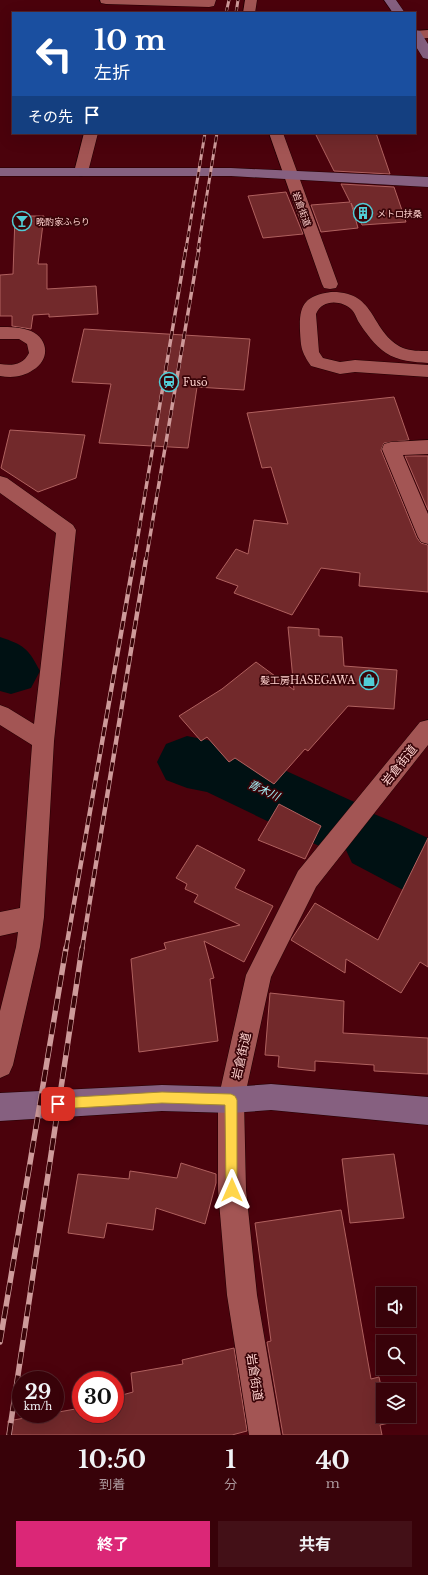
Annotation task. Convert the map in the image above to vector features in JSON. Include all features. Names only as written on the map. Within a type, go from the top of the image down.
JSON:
[{"type":"street","points":[[106,0],[123,7],[209,3],[210,0]]},
{"type":"street","points":[[249,12],[251,0]]},
{"type":"street","points":[[390,0],[398,12]]},
{"type":"street","points":[[416,35],[428,34]]},
{"type":"street","points":[[416,37],[428,55]]},
{"type":"street","points":[[82,172],[91,134]]},
{"type":"street","name":"岩倉街道","points":[[276,134],[330,284]]},
{"type":"street","points":[[0,172],[290,174],[428,182]]},
{"type":"street","points":[[331,297],[344,298],[357,305],[369,324],[376,341],[374,351],[367,360],[355,366],[348,368],[324,365],[313,357],[310,352],[308,314],[310,308],[320,300],[331,297]]},
{"type":"street","points":[[369,324],[392,349],[404,354],[428,357]]},
{"type":"street","points":[[0,333],[17,333],[29,337],[34,342],[37,353],[33,364],[24,369],[14,372],[0,370]]},
{"type":"street","points":[[355,366],[428,371]]},
{"type":"street","points":[[428,447],[391,449],[428,537]]},
{"type":"street","points":[[0,483],[66,530],[43,741],[32,917],[28,947],[0,1065]]},
{"type":"street","points":[[0,714],[43,741]]},
{"type":"street","name":"岩倉街道","points":[[265,1435],[242,1294],[232,1190],[231,1100],[260,975],[307,880],[428,729]]},
{"type":"street","points":[[0,924],[32,917]]},
{"type":"street","points":[[0,1107],[162,1098],[231,1100],[271,1097],[428,1110]]},
{"type":"building","points":[[316,134],[376,134],[390,174],[334,171]]},
{"type":"building","name":"メトロ扶桑","points":[[341,184],[394,187],[406,222],[362,225],[351,203],[358,228],[321,232],[311,205],[350,202]]},
{"type":"building","points":[[286,192],[303,234],[263,238],[248,196]]},
{"type":"building","points":[[15,216],[44,216],[38,264],[47,264],[47,289],[96,286],[98,314],[49,317],[49,314],[33,315],[31,329],[12,326],[12,316],[0,316],[0,275],[13,274]]},
{"type":"building","points":[[84,329],[250,339],[244,390],[197,387],[188,448],[99,443],[111,384],[72,382]]},
{"type":"building","points":[[394,397],[409,440],[384,443],[381,450],[417,538],[421,543],[428,545],[428,592],[359,586],[360,573],[321,568],[292,615],[234,593],[238,586],[216,578],[236,549],[248,554],[254,520],[288,524],[271,467],[262,468],[247,413]]},
{"type":"building","points":[[10,430],[85,435],[76,478],[38,492],[1,468]]},
{"type":"building","points":[[405,456],[428,456],[428,510]]},
{"type":"building","points":[[288,627],[319,629],[319,636],[342,637],[344,666],[397,670],[394,709],[348,706],[308,751],[305,749],[274,784],[235,758],[229,762],[207,737],[201,741],[179,716],[222,689],[256,662],[294,690]]},
{"type":"building","points":[[279,804],[321,826],[305,859],[258,840]]},
{"type":"building","points":[[428,838],[428,967],[420,962],[401,993],[346,959],[345,973],[291,940],[315,903],[378,940]]},
{"type":"building","points":[[197,845],[245,870],[235,888],[273,906],[244,962],[204,941],[214,978],[210,979],[218,1041],[139,1052],[131,959],[166,949],[164,943],[240,925],[194,902],[198,895],[185,889],[187,884],[176,878]]},
{"type":"building","points":[[270,993],[344,1001],[343,1033],[428,1038],[428,1074],[374,1071],[374,1065],[315,1061],[315,1071],[278,1067],[279,1056],[265,1055]]},
{"type":"building","points":[[394,1154],[404,1218],[350,1223],[342,1159]]},
{"type":"building","points":[[181,1163],[216,1174],[216,1183],[205,1224],[156,1208],[153,1230],[107,1223],[104,1238],[68,1233],[78,1174],[129,1179],[130,1171],[177,1178]]},
{"type":"building","points":[[341,1210],[371,1379],[379,1377],[380,1383],[376,1383],[376,1423],[389,1423],[380,1425],[382,1435],[283,1435],[267,1342],[271,1341],[255,1223]]},
{"type":"building","points":[[234,1348],[247,1431],[232,1435],[9,1435],[8,1421],[12,1420],[12,1423],[64,1423],[64,1411],[72,1410],[72,1423],[124,1423],[124,1394],[133,1392],[131,1373],[183,1364],[182,1360]]},
{"type":"waterway","name":"青木川","points":[[0,660],[11,671]]},
{"type":"waterway","name":"青木川","points":[[187,762],[217,768],[339,825]]},
{"type":"waterway","name":"青木川","points":[[374,843],[428,870]]},
{"type":"railway","points":[[226,12],[229,0]]},
{"type":"railway","points":[[236,12],[238,0]]},
{"type":"railway","points":[[186,249],[205,134]]},
{"type":"railway","points":[[198,249],[217,134]]},
{"type":"railway","points":[[134,560],[186,248]]},
{"type":"railway","points":[[146,560],[199,248]]},
{"type":"railway","points":[[66,949],[134,559]]},
{"type":"railway","points":[[82,949],[146,559]]},
{"type":"railway","points":[[0,1342],[66,948]]},
{"type":"railway","points":[[9,1435],[82,948]]},
{"type":"place","name":"メトロ扶桑","points":[[363,213]]},
{"type":"place","name":"晩酌家ふらり","points":[[22,221]]},
{"type":"place","name":"Fusō","points":[[169,382]]},
{"type":"place","name":"髪工房HASEGAWA","points":[[369,680]]},
{"type":"route","points":[[58,1104],[162,1098],[231,1100],[232,1190]]}]
